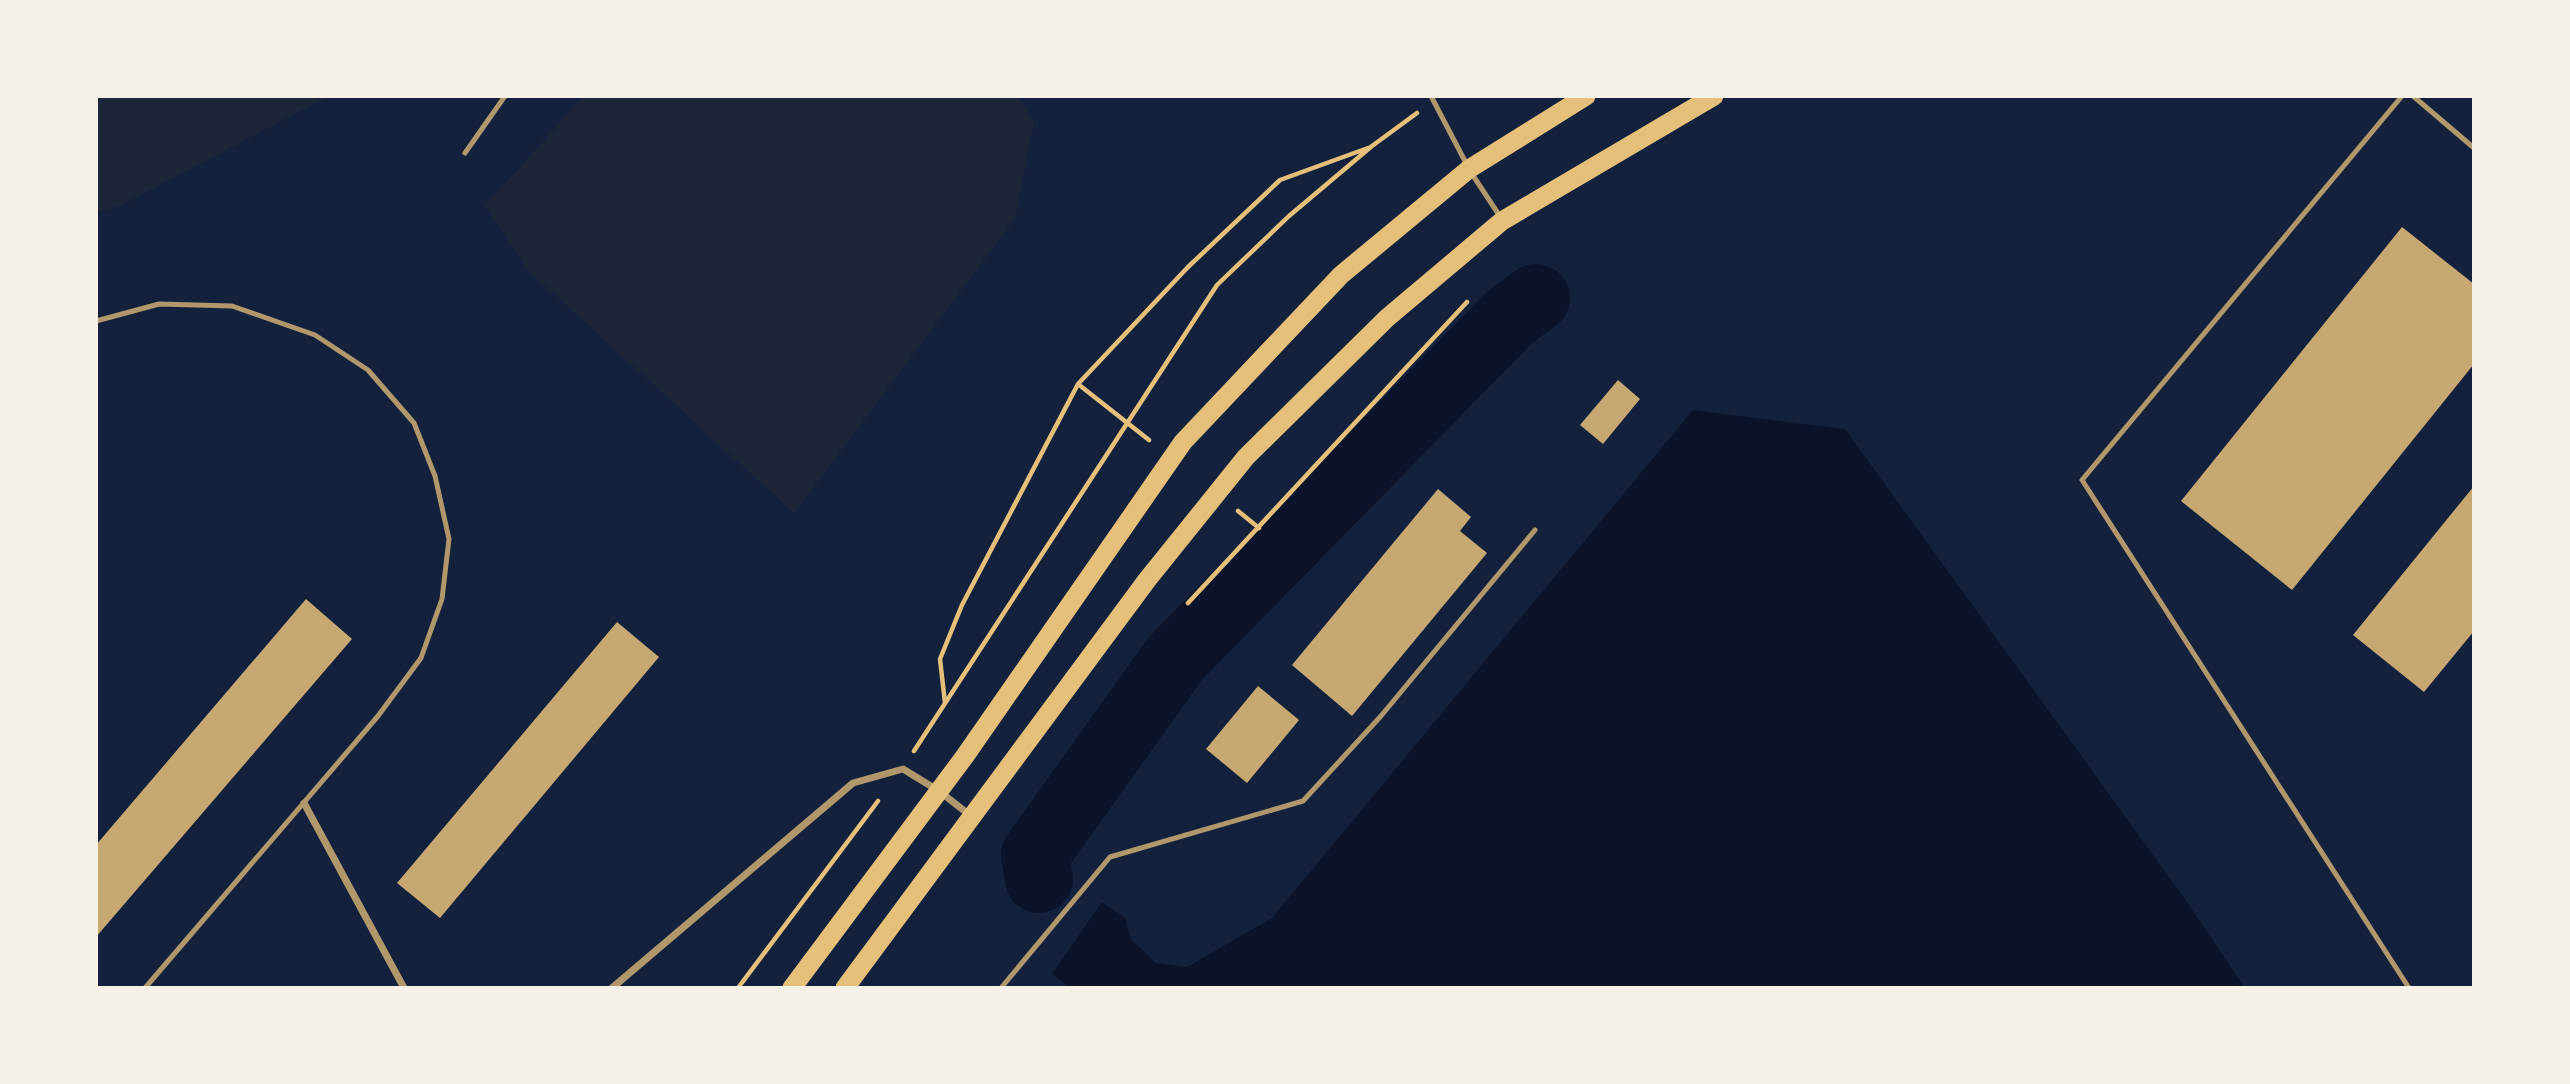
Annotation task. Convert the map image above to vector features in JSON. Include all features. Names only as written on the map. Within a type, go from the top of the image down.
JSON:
[{"type":"highway","points":[[792,988],[939,791],[1183,442],[1341,275],[1469,169],[1586,96]]},
{"type":"highway","points":[[845,988],[1147,580],[1246,457],[1387,318],[1502,221],[1714,96]]},
{"type":"street","points":[[611,988],[853,783],[902,769],[939,791],[971,817]]},
{"type":"street","points":[[304,803],[404,988]]},
{"type":"lane","points":[[465,153],[505,96]]},
{"type":"lane","points":[[2402,96],[2082,480],[2409,988]]},
{"type":"lane","points":[[2413,96],[2474,148]]},
{"type":"lane","points":[[1432,99],[1469,169],[1502,221]]},
{"type":"lane","points":[[96,321],[159,304],[232,306],[315,335],[368,370],[414,423],[435,477],[449,539],[442,599],[421,658],[378,716],[145,988]]},
{"type":"lane","points":[[1001,988],[1110,857],[1303,800],[1381,716],[1535,530]]},
{"type":"path","points":[[737,988],[902,769],[1217,285],[1289,216],[1432,99]]},
{"type":"path","points":[[945,702],[940,659],[962,605],[1078,384],[1188,267],[1280,180],[1372,146]]},
{"type":"path","points":[[1188,603],[1466,302]]},
{"type":"shaded area","points":[[96,96],[329,96],[120,206],[96,212]]},
{"type":"shaded area","points":[[584,96],[1018,96],[1034,122],[1015,219],[794,513],[529,271],[485,206]]},
{"type":"shaded area","points":[[1693,410],[1845,429],[2187,902],[2245,988],[1070,988],[1052,974],[1102,902],[1125,918],[1131,939],[1156,963],[1187,967],[1272,918]]},
{"type":"building","points":[[2402,227],[2474,284],[2474,364],[2292,590],[2181,501]]},
{"type":"building","points":[[1618,380],[1640,399],[1603,444],[1580,425]]},
{"type":"building","points":[[2474,486],[2474,631],[2424,692],[2353,635]]},
{"type":"building","points":[[1438,489],[1471,517],[1460,531],[1487,553],[1352,716],[1292,665]]},
{"type":"building","points":[[306,599],[352,639],[96,937],[96,845]]},
{"type":"building","points":[[617,622],[659,657],[440,918],[397,883]]},
{"type":"building","points":[[1258,686],[1299,720],[1247,783],[1206,749]]},
{"type":"waterway","points":[[1039,879],[1035,855],[1175,659],[1510,317],[1536,298]]}]
